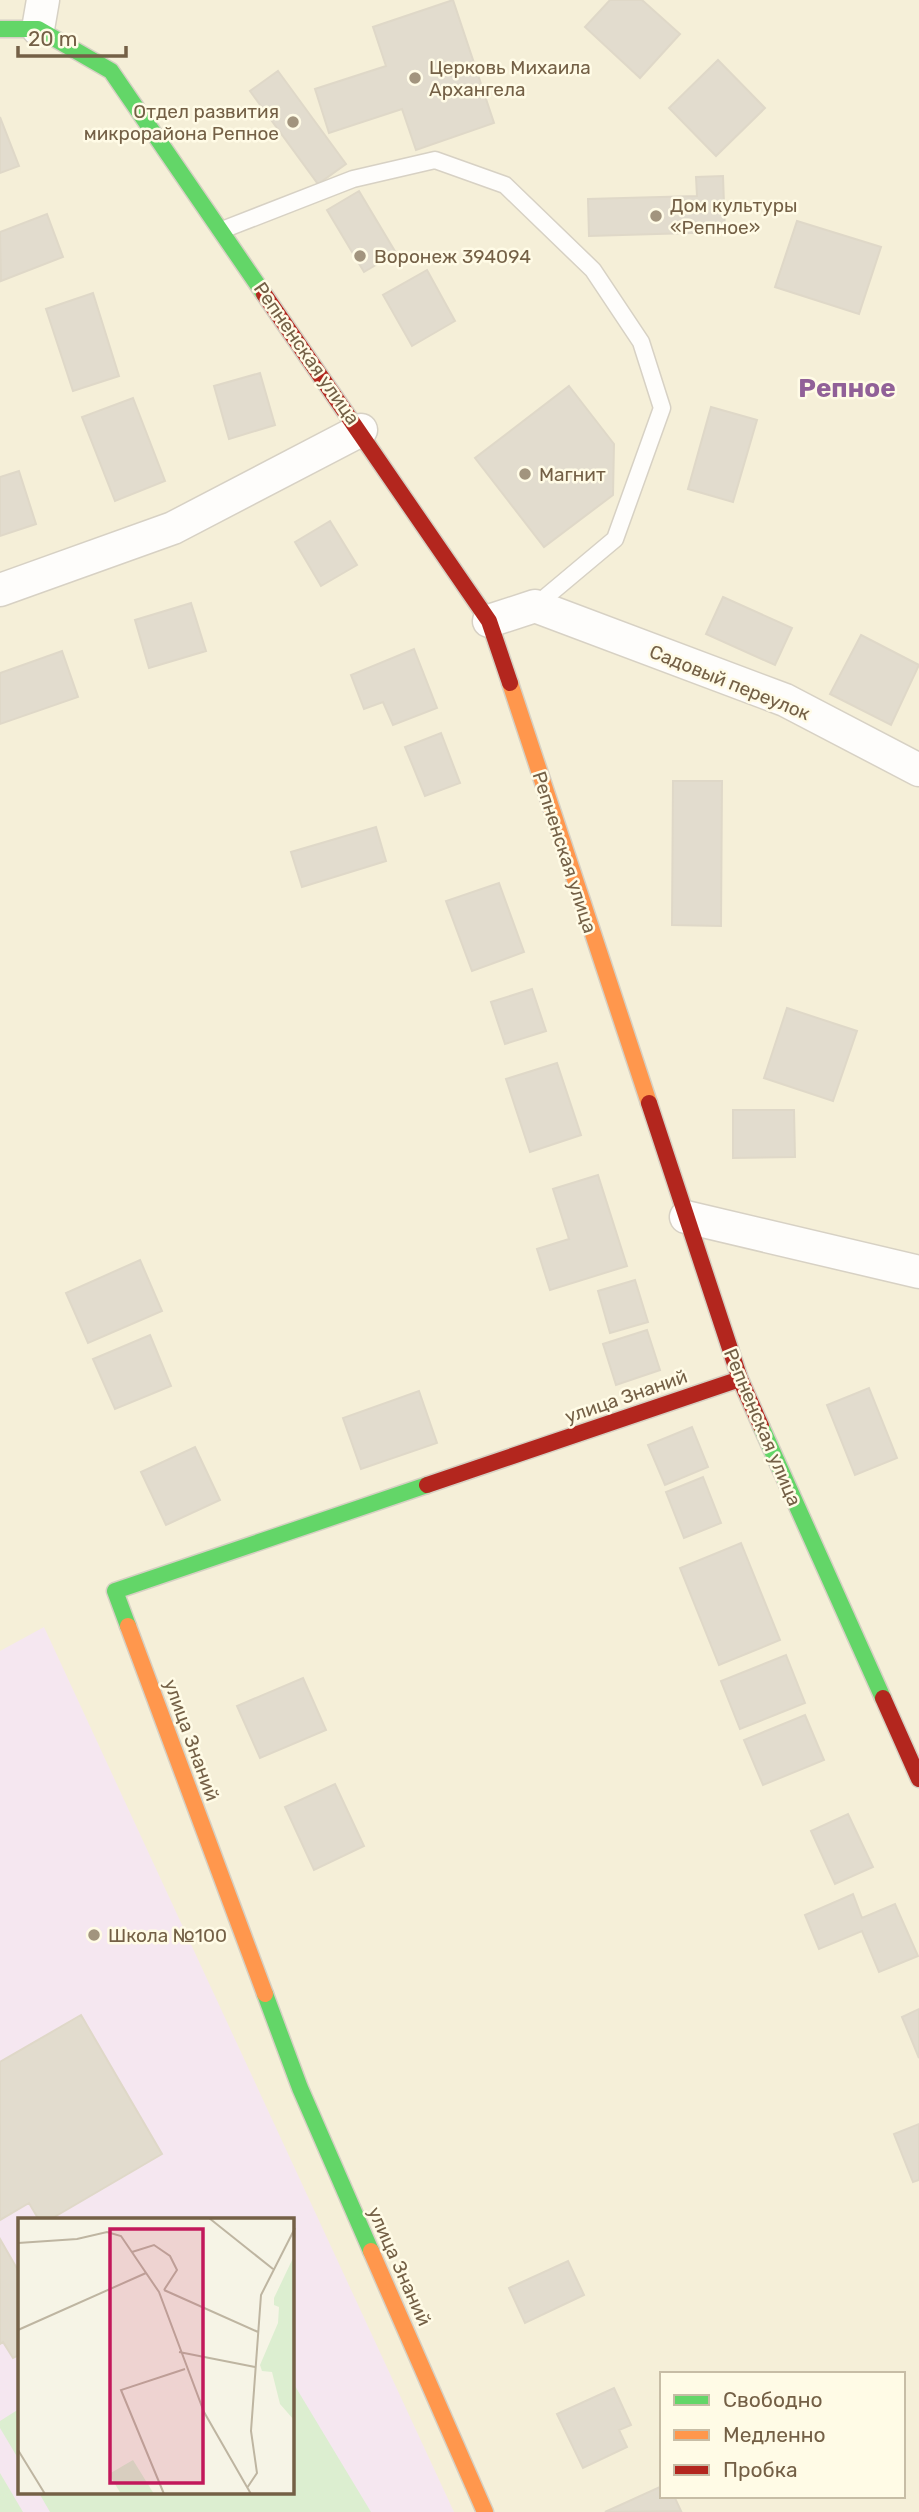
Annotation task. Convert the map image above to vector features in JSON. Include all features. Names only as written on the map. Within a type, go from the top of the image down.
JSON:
[{"type":"street","name":"Репненская улица","points":[[0,29],[41,15],[111,71],[361,430],[489,621],[740,1379],[919,1779]]},
{"type":"street","points":[[0,590],[173,528],[361,430]]},
{"type":"street","points":[[489,621],[535,606]]},
{"type":"street","name":"Садовый переулок","points":[[535,606],[785,700],[919,770]]},
{"type":"street","points":[[686,1217],[919,1272]]},
{"type":"street","name":"улица Знаний","points":[[485,2512],[300,2088],[115,1591],[740,1379]]},
{"type":"lane","points":[[222,230],[353,179],[435,160],[505,185],[593,270],[641,342],[662,408],[615,539],[535,606]]},
{"type":"shaded area","name":"Репное","points":[[0,0],[919,0],[919,2512],[0,2512]]},
{"type":"shaded area","name":"Школа №100","points":[[44,1627],[454,2512],[0,2512],[0,1651]]},
{"type":"green space","points":[[294,2384],[371,2512],[50,2512],[40,2494],[294,2494]]},
{"type":"green space","points":[[18,2410],[18,2458],[0,2428],[0,2421]]},
{"type":"green space","points":[[0,2473],[23,2512],[0,2512]]},
{"type":"building","name":"Церковь Михаила Архангела","points":[[453,0],[494,123],[416,150],[402,109],[329,133],[315,89],[386,66],[373,27]]},
{"type":"building","points":[[610,0],[642,0],[680,34],[640,78],[585,27]]},
{"type":"building","points":[[718,60],[765,108],[716,156],[669,108]]},
{"type":"building","points":[[278,71],[346,164],[318,184],[250,91]]},
{"type":"building","points":[[0,117],[19,166],[0,173]]},
{"type":"building","name":"Дом культуры «Репное»","points":[[723,176],[725,232],[589,236],[588,199],[697,196],[696,177]]},
{"type":"building","points":[[359,191],[396,253],[364,272],[327,210]]},
{"type":"building","points":[[47,214],[63,257],[1,281],[0,232]]},
{"type":"building","points":[[797,221],[881,247],[859,314],[775,287]]},
{"type":"building","points":[[427,270],[455,321],[412,346],[383,295]]},
{"type":"building","points":[[93,293],[119,376],[73,391],[46,309]]},
{"type":"building","points":[[260,373],[275,425],[229,439],[214,386]]},
{"type":"building","points":[[569,386],[614,444],[613,495],[544,547],[475,458]]},
{"type":"building","points":[[133,398],[165,481],[115,501],[82,417]]},
{"type":"building","points":[[711,407],[757,420],[733,502],[688,489]]},
{"type":"building","points":[[19,471],[36,524],[0,536],[0,477]]},
{"type":"building","points":[[330,521],[357,565],[321,586],[295,542]]},
{"type":"building","points":[[723,597],[792,628],[775,665],[706,634]]},
{"type":"building","points":[[191,603],[206,651],[149,668],[135,620]]},
{"type":"building","points":[[861,635],[919,665],[891,725],[830,694]]},
{"type":"building","points":[[414,649],[437,708],[393,725],[383,702],[364,709],[351,675]]},
{"type":"building","points":[[62,651],[78,697],[0,724],[0,673]]},
{"type":"building","points":[[441,733],[460,783],[425,796],[405,747]]},
{"type":"building","points":[[673,781],[722,781],[721,926],[672,925]]},
{"type":"building","points":[[376,827],[386,861],[302,887],[291,852]]},
{"type":"building","points":[[499,883],[524,952],[472,971],[446,901]]},
{"type":"building","points":[[532,989],[546,1031],[505,1044],[491,1002]]},
{"type":"building","points":[[787,1008],[857,1031],[833,1101],[764,1078]]},
{"type":"building","points":[[557,1063],[581,1135],[530,1152],[506,1079]]},
{"type":"building","points":[[733,1110],[794,1110],[795,1157],[733,1158]]},
{"type":"building","points":[[598,1175],[627,1266],[550,1290],[537,1249],[569,1239],[553,1189]]},
{"type":"building","points":[[140,1260],[162,1311],[88,1343],[66,1293]]},
{"type":"building","points":[[635,1280],[648,1322],[610,1333],[598,1291]]},
{"type":"building","points":[[647,1330],[660,1370],[616,1385],[603,1344]]},
{"type":"building","points":[[150,1335],[171,1386],[115,1409],[93,1359]]},
{"type":"building","points":[[869,1388],[897,1458],[855,1475],[827,1405]]},
{"type":"building","points":[[419,1391],[437,1443],[361,1469],[343,1418]]},
{"type":"building","points":[[692,1427],[708,1467],[665,1485],[648,1445]]},
{"type":"building","points":[[195,1447],[220,1500],[166,1525],[141,1472]]},
{"type":"building","points":[[703,1477],[721,1523],[684,1538],[666,1492]]},
{"type":"building","points":[[741,1543],[780,1640],[719,1665],[680,1568]]},
{"type":"building","points":[[786,1655],[805,1703],[740,1729],[721,1681]]},
{"type":"building","points":[[303,1678],[326,1730],[260,1758],[237,1706]]},
{"type":"building","points":[[805,1715],[824,1760],[763,1785],[744,1740]]},
{"type":"building","points":[[335,1784],[364,1846],[314,1870],[285,1807]]},
{"type":"building","points":[[848,1814],[873,1867],[835,1884],[811,1831]]},
{"type":"building","points":[[853,1894],[862,1918],[895,1904],[918,1956],[879,1972],[862,1931],[819,1949],[805,1915]]},
{"type":"building","points":[[919,2009],[919,2058],[902,2017]]},
{"type":"building","points":[[81,2015],[162,2154],[52,2218],[38,2218],[29,2203],[0,2220],[0,2062]]},
{"type":"building","points":[[919,2124],[919,2180],[913,2182],[894,2134]]},
{"type":"building","points":[[0,2239],[18,2270],[18,2356],[13,2358],[3,2342],[0,2344]]},
{"type":"building","points":[[568,2261],[584,2295],[525,2323],[509,2288]]},
{"type":"building","points":[[614,2388],[631,2425],[619,2430],[627,2447],[583,2468],[557,2414]]},
{"type":"building","points":[[660,2487],[660,2498],[675,2498],[681,2511],[605,2512]]},
{"type":"traffic: fast","points":[[0,29],[38,29],[111,71],[264,294]]},
{"type":"traffic: fast","points":[[761,1426],[883,1698]]},
{"type":"traffic: fast","points":[[128,1626],[115,1591],[427,1485]]},
{"type":"traffic: fast","points":[[265,1994],[300,2088],[371,2251]]},
{"type":"traffic: slow","points":[[510,683],[649,1103]]},
{"type":"traffic: slow","points":[[128,1626],[265,1994]]},
{"type":"traffic: slow","points":[[371,2251],[485,2512]]},
{"type":"traffic: jam","points":[[264,294],[489,621],[510,683]]},
{"type":"traffic: jam","points":[[649,1103],[740,1379],[761,1426]]},
{"type":"traffic: jam","points":[[427,1485],[740,1379]]},
{"type":"traffic: jam","points":[[883,1698],[919,1779]]},
{"type":"place","name":"Церковь Михаила Архангела","points":[[415,78]]},
{"type":"place","name":"Отдел развития микрорайона Репное","points":[[293,122]]},
{"type":"place","name":"Дом культуры «Репное»","points":[[656,216]]},
{"type":"place","name":"Воронеж 394094","points":[[360,256]]},
{"type":"place","name":"Магнит","points":[[525,474]]},
{"type":"place","name":"Школа №100","points":[[94,1935]]},
{"type":"district","name":"Репное","points":[[847,388]]}]
